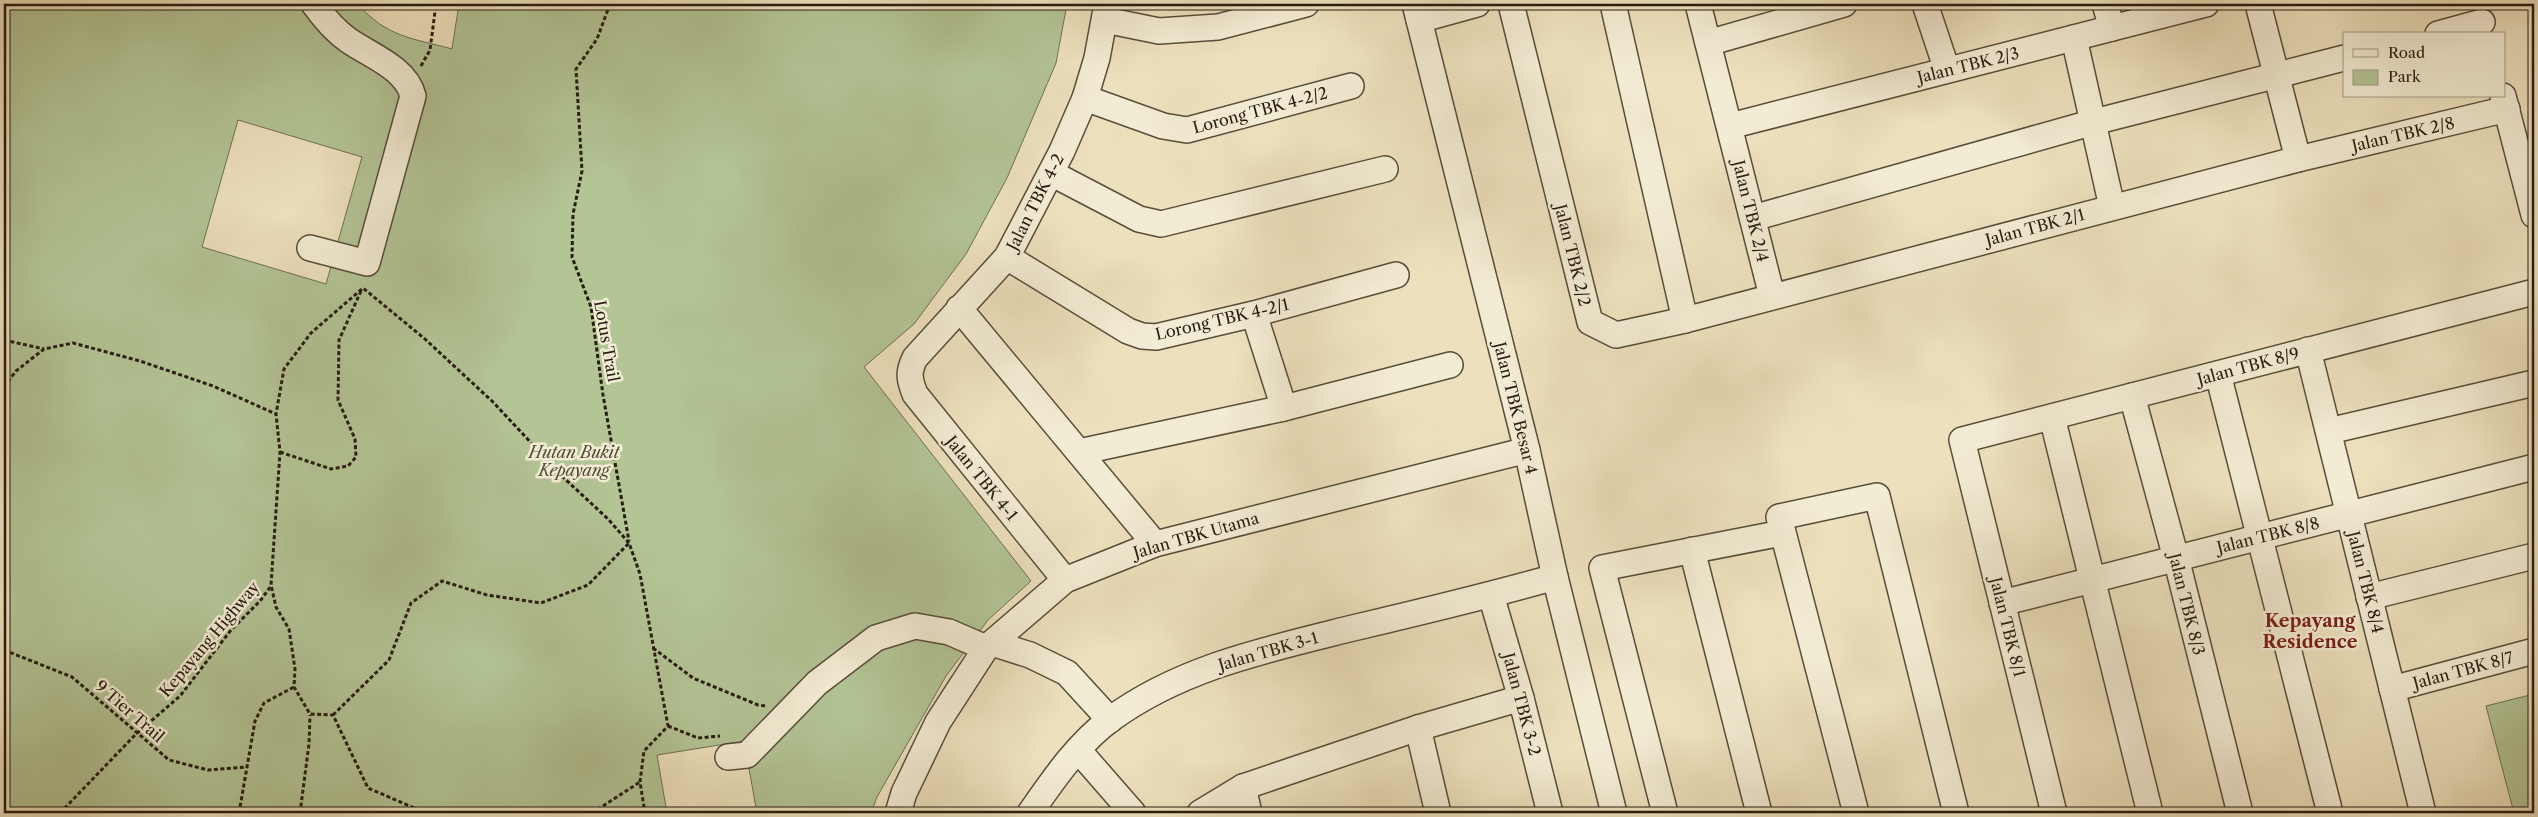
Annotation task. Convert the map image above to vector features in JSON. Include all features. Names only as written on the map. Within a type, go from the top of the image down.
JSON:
[{"type":"street","points":[[310,248],[367,263],[413,96],[411,87],[400,74],[347,39],[328,23],[314,4]]},
{"type":"street","points":[[1106,12],[1159,31],[1218,27],[1306,4]]},
{"type":"street","points":[[1417,12],[1477,4]]},
{"type":"street","name":"Jalan TBK 2/2","points":[[1511,4],[1590,322],[1616,335],[1685,320],[1772,296]]},
{"type":"street","points":[[1613,4],[1685,320]]},
{"type":"street","name":"Jalan TBK 2/4","points":[[1698,4],[1772,296]]},
{"type":"street","points":[[1708,43],[1844,4]]},
{"type":"street","points":[[1925,4],[1947,70]]},
{"type":"street","points":[[2105,4],[2112,28]]},
{"type":"street","name":"Jalan TBK 2/3","points":[[1730,126],[2203,4]]},
{"type":"street","points":[[2258,4],[2278,75],[2298,158]]},
{"type":"street","name":"Jalan TBK 4-2","points":[[909,370],[915,358],[1007,257],[1051,173],[1085,98],[1106,12]]},
{"type":"street","name":"Jalan TBK Besar 4","points":[[1417,12],[1526,450],[1554,577],[1614,813]]},
{"type":"street","points":[[2444,32],[2481,20]]},
{"type":"street","points":[[2074,38],[2112,207]]},
{"type":"street","points":[[1753,218],[2094,122],[2343,58]]},
{"type":"street","name":"Lorong TBK 4-2/2","points":[[1085,98],[1164,126],[1188,130],[1350,86]]},
{"type":"street","points":[[2505,103],[2534,215]]},
{"type":"street","name":"Jalan TBK 2/8","points":[[2298,158],[2505,103]]},
{"type":"street","name":"Jalan TBK 2/1","points":[[1772,296],[2298,158]]},
{"type":"street","points":[[1051,173],[1140,219],[1160,224],[1385,169]]},
{"type":"street","name":"Lorong TBK 4-2/1","points":[[1007,257],[1128,331],[1142,336],[1156,337],[1254,314],[1396,275]]},
{"type":"street","name":"Jalan TBK 8/9","points":[[1962,440],[2534,292]]},
{"type":"street","points":[[959,308],[1155,544]]},
{"type":"street","points":[[1254,314],[1284,408]]},
{"type":"street","name":"Jalan TBK 8/4","points":[[2308,350],[2423,813]]},
{"type":"street","points":[[1079,452],[1284,408],[1450,364]]},
{"type":"street","name":"Jalan TBK 4-1","points":[[909,370],[909,381],[915,394],[1065,580]]},
{"type":"street","points":[[2218,374],[2330,813]]},
{"type":"street","points":[[2328,431],[2534,383]]},
{"type":"street","name":"Jalan TBK 8/3","points":[[2132,396],[2176,558],[2240,813]]},
{"type":"street","points":[[2052,417],[2150,813]]},
{"type":"street","name":"Jalan TBK 8/1","points":[[1962,440],[2054,813]]},
{"type":"street","name":"Jalan TBK Utama","points":[[898,813],[904,794],[938,722],[989,646],[1065,580],[1155,544],[1526,450]]},
{"type":"street","name":"Jalan TBK 8/8","points":[[2002,603],[2534,467]]},
{"type":"street","points":[[1856,813],[1779,517],[1876,496],[1956,813]]},
{"type":"street","points":[[1665,813],[1602,568],[1782,532]]},
{"type":"street","points":[[1692,550],[1759,813]]},
{"type":"street","points":[[2369,597],[2534,556]]},
{"type":"street","name":"Jalan TBK 3-1","points":[[1030,813],[1078,750],[1110,720],[1160,688],[1244,654],[1491,595],[1554,577]]},
{"type":"street","name":"Jalan TBK 3-2","points":[[1491,595],[1522,698],[1550,813]]},
{"type":"street","points":[[726,746],[747,755],[817,683],[876,638],[915,626],[949,632],[989,646],[1030,655],[1067,673],[1110,720]]},
{"type":"street","name":"Jalan TBK 8/7","points":[[2392,689],[2534,651]]},
{"type":"street","points":[[1200,813],[1243,787],[1418,728],[1522,698]]},
{"type":"street","points":[[1418,728],[1438,813]]},
{"type":"street","points":[[1078,750],[1133,813]]},
{"type":"street","points":[[1243,787],[1249,813]]},
{"type":"path","points":[[411,87],[430,50],[436,4]]},
{"type":"path","name":"Lotus Trail","points":[[610,4],[596,40],[576,69],[582,171],[573,214],[572,258],[591,307],[603,395],[630,543],[640,574],[668,726]]},
{"type":"path","points":[[280,452],[331,469],[348,466],[356,457],[355,439],[338,400],[339,340],[363,288],[367,263]]},
{"type":"path","points":[[310,714],[333,715],[389,660],[411,603],[442,580],[486,595],[541,603],[588,585],[630,543],[608,519],[565,480],[493,402],[425,339],[363,288]]},
{"type":"path","points":[[300,813],[308,753],[310,714],[294,687],[294,669],[289,629],[276,606],[271,585],[280,452],[276,414],[284,369],[311,333],[363,288]]},
{"type":"path","points":[[4,340],[44,349],[74,343],[140,361],[213,386],[276,414]]},
{"type":"path","points":[[4,387],[16,371],[44,349]]},
{"type":"path","name":"Kepayang Highway","points":[[60,813],[136,734],[180,696],[231,630],[260,601],[271,585]]},
{"type":"path","points":[[654,648],[693,678],[717,689],[758,706],[794,707]]},
{"type":"path","name":"9 Tier Trail","points":[[4,650],[72,677],[136,734],[169,760],[208,770],[246,766]]},
{"type":"path","points":[[239,813],[255,721],[264,703],[294,687]]},
{"type":"path","points":[[333,715],[368,788],[426,813]]},
{"type":"path","points":[[646,813],[640,782],[644,752],[668,726],[698,738],[726,746]]},
{"type":"path","points":[[592,813],[640,782]]},
{"type":"green space","name":"Hutan Bukit Kepayang","points":[[4,4],[358,4],[368,15],[390,30],[412,39],[452,49],[459,4],[1067,4],[1056,63],[1007,178],[966,254],[914,324],[864,367],[1031,581],[988,620],[946,676],[877,797],[871,813],[757,813],[744,741],[657,755],[667,813],[4,813]],"holes":[[[238,120],[362,157],[326,284],[202,247]]]},
{"type":"green space","points":[[2534,694],[2534,813],[2514,813],[2486,706]]},
{"type":"district","name":"Kepayang Residence","points":[[2310,631]]}]
